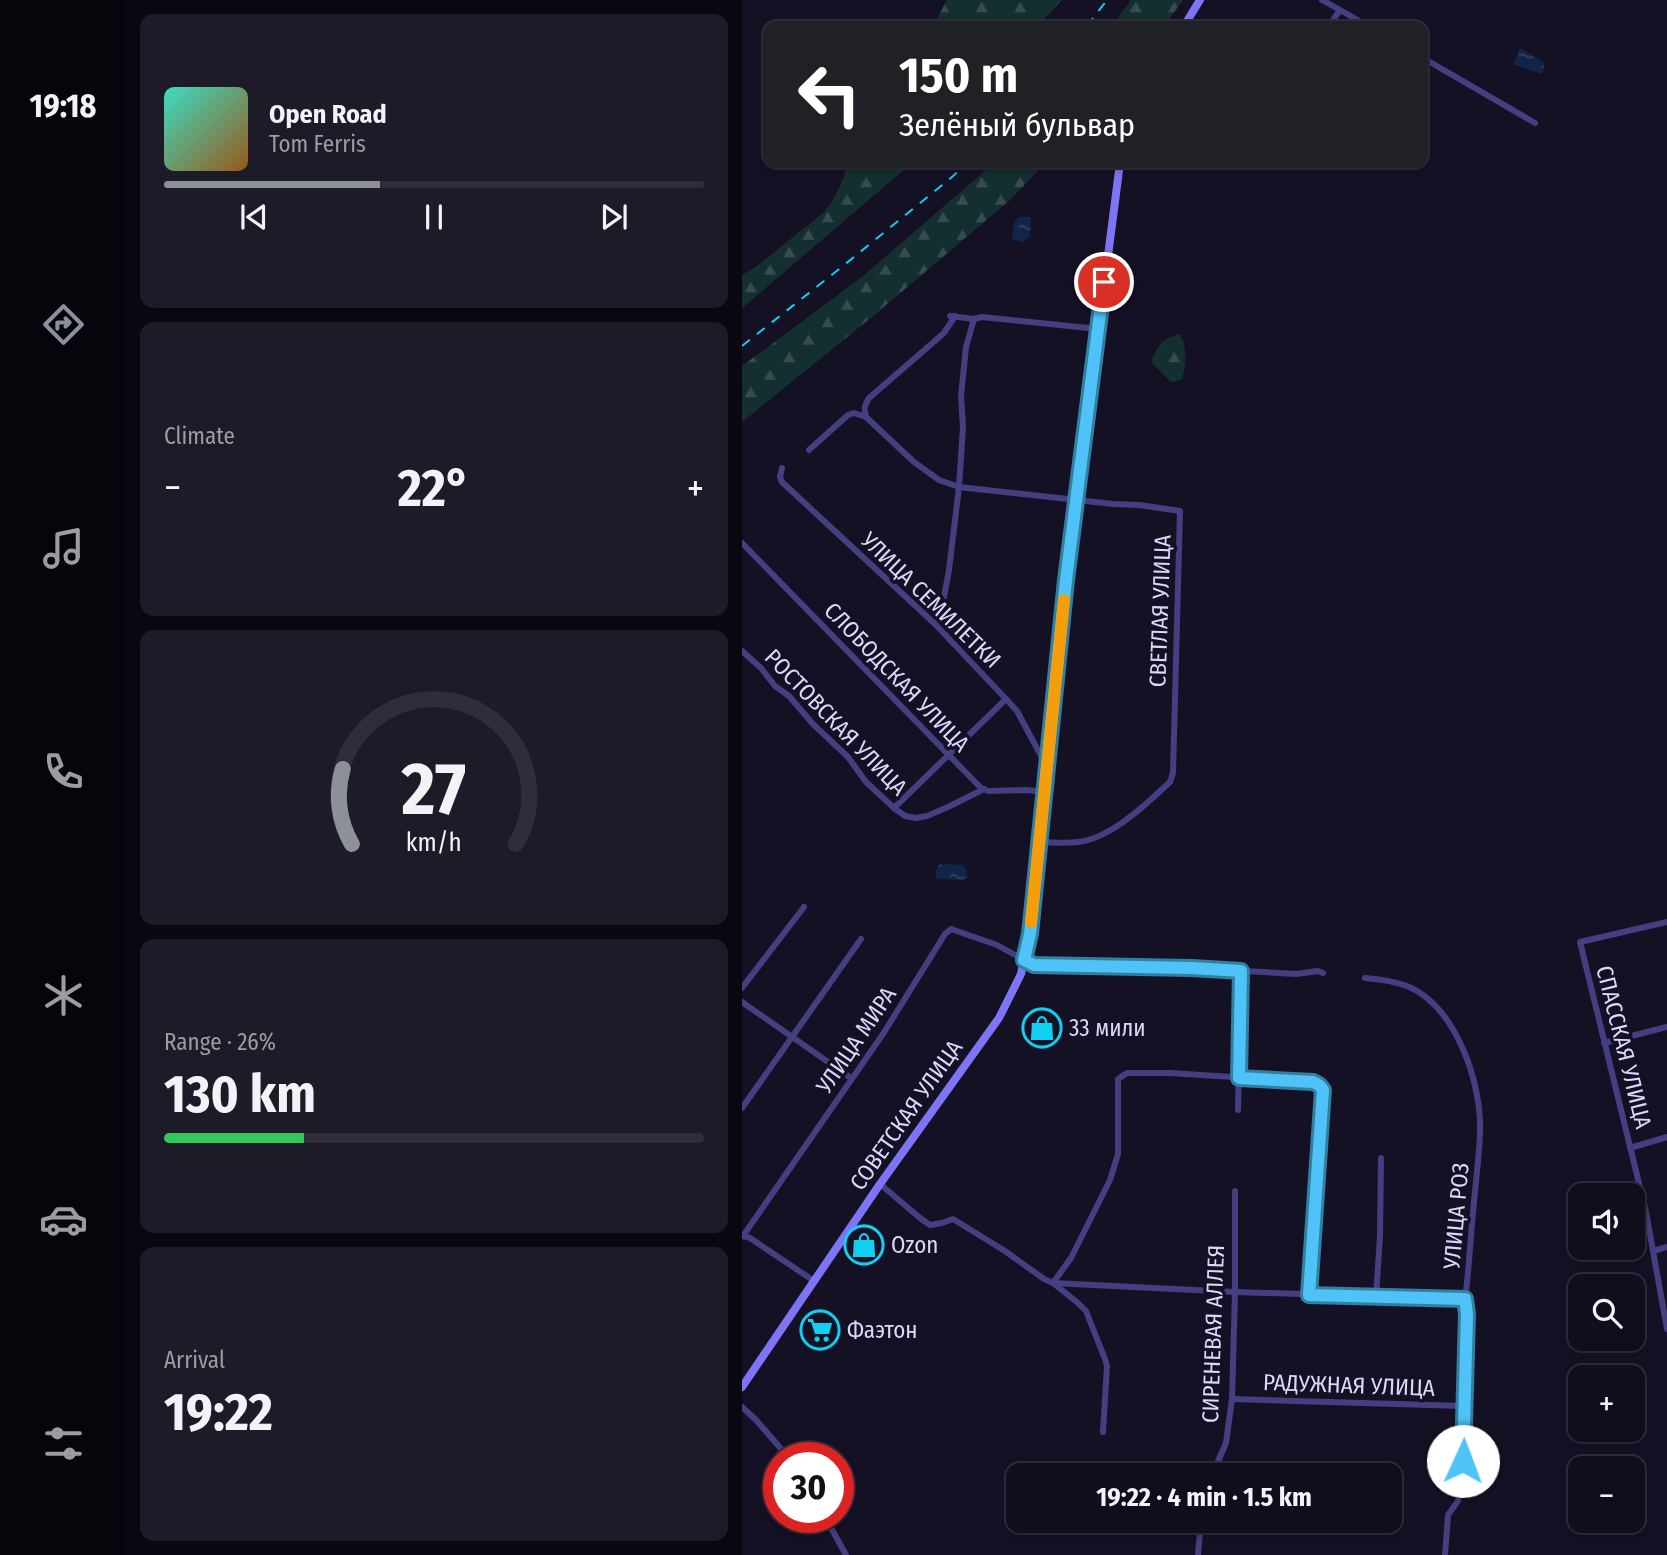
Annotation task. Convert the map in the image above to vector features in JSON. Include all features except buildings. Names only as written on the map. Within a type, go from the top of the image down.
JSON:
[{"type":"street","points":[[1187,21],[1200,0]]},
{"type":"street","points":[[1322,0],[1359,21]]},
{"type":"street","points":[[1332,21],[1340,10]]},
{"type":"street","points":[[1428,61],[1535,123]]},
{"type":"street","name":"СОВЕТСКАЯ УЛИЦА","points":[[742,1387],[880,1184],[999,1018],[1021,974],[1030,934],[1076,499],[1119,168]]},
{"type":"street","points":[[866,417],[865,404],[869,398],[944,332],[952,316],[1098,330]]},
{"type":"street","points":[[935,624],[944,597],[959,487],[963,427],[961,396],[966,347],[974,319]]},
{"type":"street","points":[[809,450],[848,415],[854,413],[866,417]]},
{"type":"street","name":"СВЕТЛАЯ УЛИЦА","points":[[866,417],[914,462],[939,480],[959,487],[1180,511],[1173,773],[1170,782],[1125,821],[1102,835],[1079,842],[1039,842]]},
{"type":"street","name":"УЛИЦА СЕМИЛЕТКИ","points":[[782,468],[782,482],[935,624],[1006,699],[1024,723],[1048,768]]},
{"type":"street","name":"СЛОБОДСКАЯ УЛИЦА","points":[[742,543],[970,778],[984,789]]},
{"type":"street","name":"РОСТОВСКАЯ УЛИЦА","points":[[742,651],[761,668],[775,687],[789,695],[848,757],[866,782],[905,816],[927,816],[984,789]]},
{"type":"street","points":[[894,808],[1006,699]]},
{"type":"street","points":[[984,789],[997,792],[1045,792]]},
{"type":"street","points":[[742,988],[804,907]]},
{"type":"street","name":"СПАССКАЯ УЛИЦА","points":[[1667,922],[1580,942],[1646,1212],[1667,1329]]},
{"type":"street","name":"УЛИЦА МИРА","points":[[742,1236],[883,1034],[945,934],[951,929],[997,945],[1024,960]]},
{"type":"street","points":[[742,1108],[861,939]]},
{"type":"street","points":[[1024,960],[1034,965],[1192,968],[1296,974],[1318,971],[1323,974]]},
{"type":"street","points":[[1238,1110],[1241,971]]},
{"type":"street","name":"УЛИЦА РОЗ","points":[[1365,978],[1387,980],[1409,987],[1431,1002],[1444,1016],[1456,1035],[1478,1101],[1480,1131],[1465,1299],[1467,1314],[1462,1478],[1458,1501],[1448,1515],[1445,1555]]},
{"type":"street","points":[[742,1002],[851,1078]]},
{"type":"street","points":[[1604,1043],[1667,1027]]},
{"type":"street","points":[[1053,1283],[1070,1258],[1110,1180],[1118,1154],[1118,1079],[1127,1073],[1170,1073],[1313,1082],[1323,1090],[1309,1295]]},
{"type":"street","points":[[1630,1148],[1667,1137]]},
{"type":"street","points":[[1376,1297],[1381,1158]]},
{"type":"street","points":[[880,1184],[930,1225],[953,1219],[1053,1283],[1086,1311],[1107,1366],[1103,1432]]},
{"type":"street","name":"СИРЕНЕВАЯ АЛЛЕЯ","points":[[1217,1463],[1226,1443],[1232,1399],[1235,1191]]},
{"type":"street","points":[[742,1236],[750,1238],[814,1281]]},
{"type":"street","points":[[1653,1251],[1667,1247]]},
{"type":"street","points":[[1053,1283],[1465,1299]]},
{"type":"street","name":"РАДУЖНАЯ УЛИЦА","points":[[1232,1399],[1464,1406]]},
{"type":"street","points":[[742,1407],[775,1442]]},
{"type":"street","points":[[834,1533],[846,1555]]},
{"type":"street","points":[[1198,1555],[1200,1533]]},
{"type":"green space","points":[[947,0],[1062,0],[1043,21],[936,21]]},
{"type":"green space","points":[[1131,0],[1183,0],[1168,21],[1116,21]]},
{"type":"green space","points":[[846,168],[906,168],[742,308],[742,275],[756,267],[823,213],[832,202]]},
{"type":"green space","points":[[988,168],[1040,168],[1010,200],[742,422],[742,366],[862,277]]},
{"type":"green space","points":[[1179,334],[1184,344],[1185,362],[1182,379],[1174,382],[1151,362],[1161,344]]},
{"type":"water","points":[[1520,48],[1545,63],[1542,74],[1513,64]]},
{"type":"water","points":[[1019,217],[1031,217],[1030,237],[1023,242],[1012,239],[1014,222]]},
{"type":"water","points":[[941,864],[962,865],[968,878],[937,879],[935,876]]},
{"type":"railway","points":[[1091,21],[1107,0]]},
{"type":"railway","points":[[742,346],[962,168]]},
{"type":"slow traffic","points":[[1031,922],[1064,600]]},
{"type":"place","name":"33 мили","points":[[1042,1028]]},
{"type":"place","name":"Ozon","points":[[864,1245]]},
{"type":"place","name":"Фаэтон","points":[[820,1330]]},
{"type":"route","points":[[1104,282],[1069,553],[1030,934],[1024,960],[1034,965],[1241,971],[1239,1078],[1313,1082],[1323,1090],[1309,1295],[1465,1299],[1467,1314],[1463,1461]]}]
